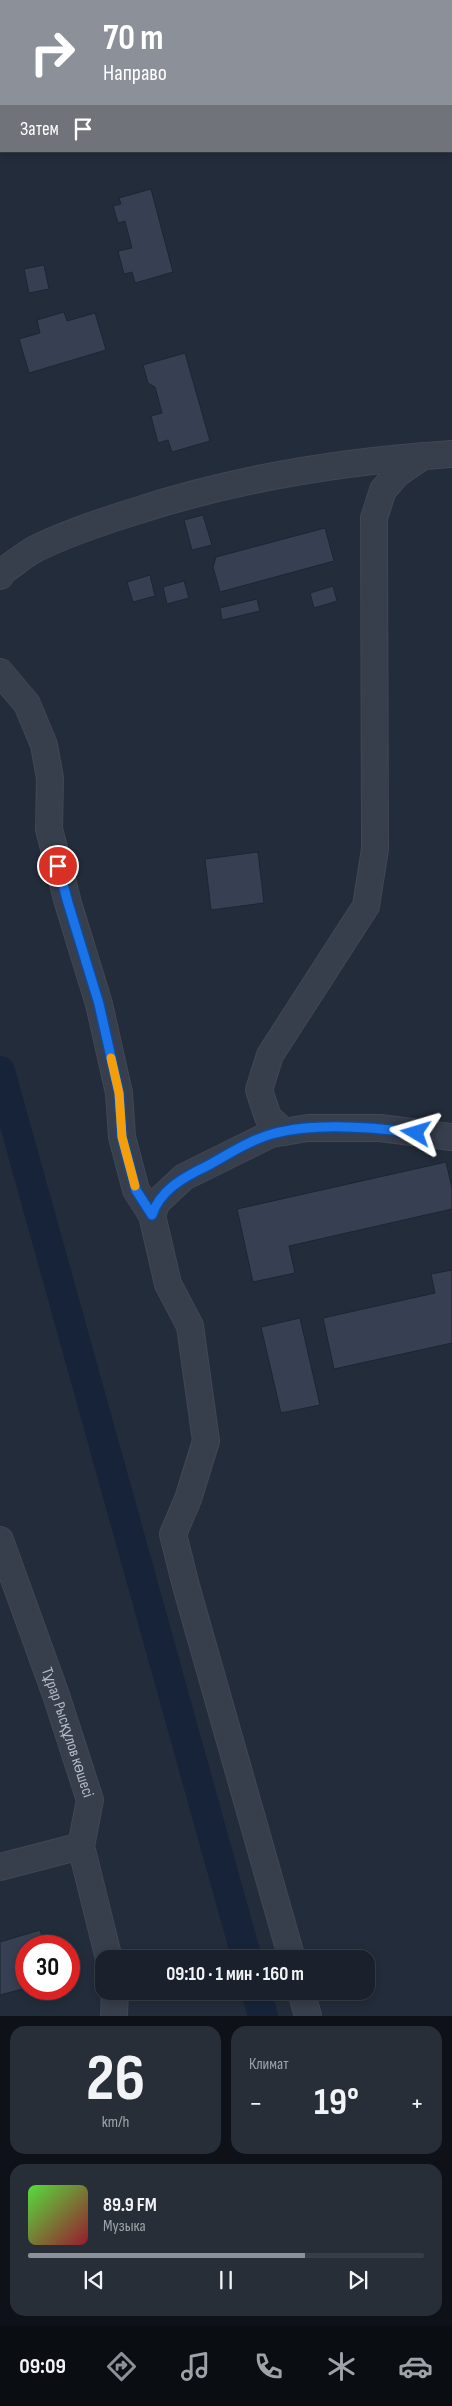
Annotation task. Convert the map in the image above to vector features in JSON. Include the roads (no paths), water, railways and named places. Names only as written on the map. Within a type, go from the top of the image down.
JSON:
[{"type":"street","points":[[0,576],[3,571],[36,549],[96,524],[175,498],[277,474],[452,454]]},
{"type":"street","points":[[284,1132],[268,1117],[259,1090],[270,1055],[366,906],[375,849],[374,518],[383,490],[397,474],[423,456]]},
{"type":"street","points":[[0,672],[27,704],[44,745],[50,778],[49,828],[68,903],[99,1004],[119,1093],[124,1146],[136,1190],[152,1215],[168,1284],[190,1326],[206,1441],[188,1499],[173,1534],[289,1950]]},
{"type":"street","points":[[152,1215],[156,1202],[184,1177],[271,1134],[308,1128],[380,1128],[452,1137]]},
{"type":"street","name":"Тұрар Рысқұлов көшесі","points":[[0,1540],[56,1695],[90,1800],[81,1846],[107,1950]]},
{"type":"street","points":[[0,1867],[81,1846]]},
{"type":"street","points":[[114,2016],[115,2000]]},
{"type":"street","points":[[304,2000],[308,2016]]},
{"type":"waterway","points":[[0,1071],[244,1950]]},
{"type":"waterway","points":[[259,2000],[263,2016]]}]
